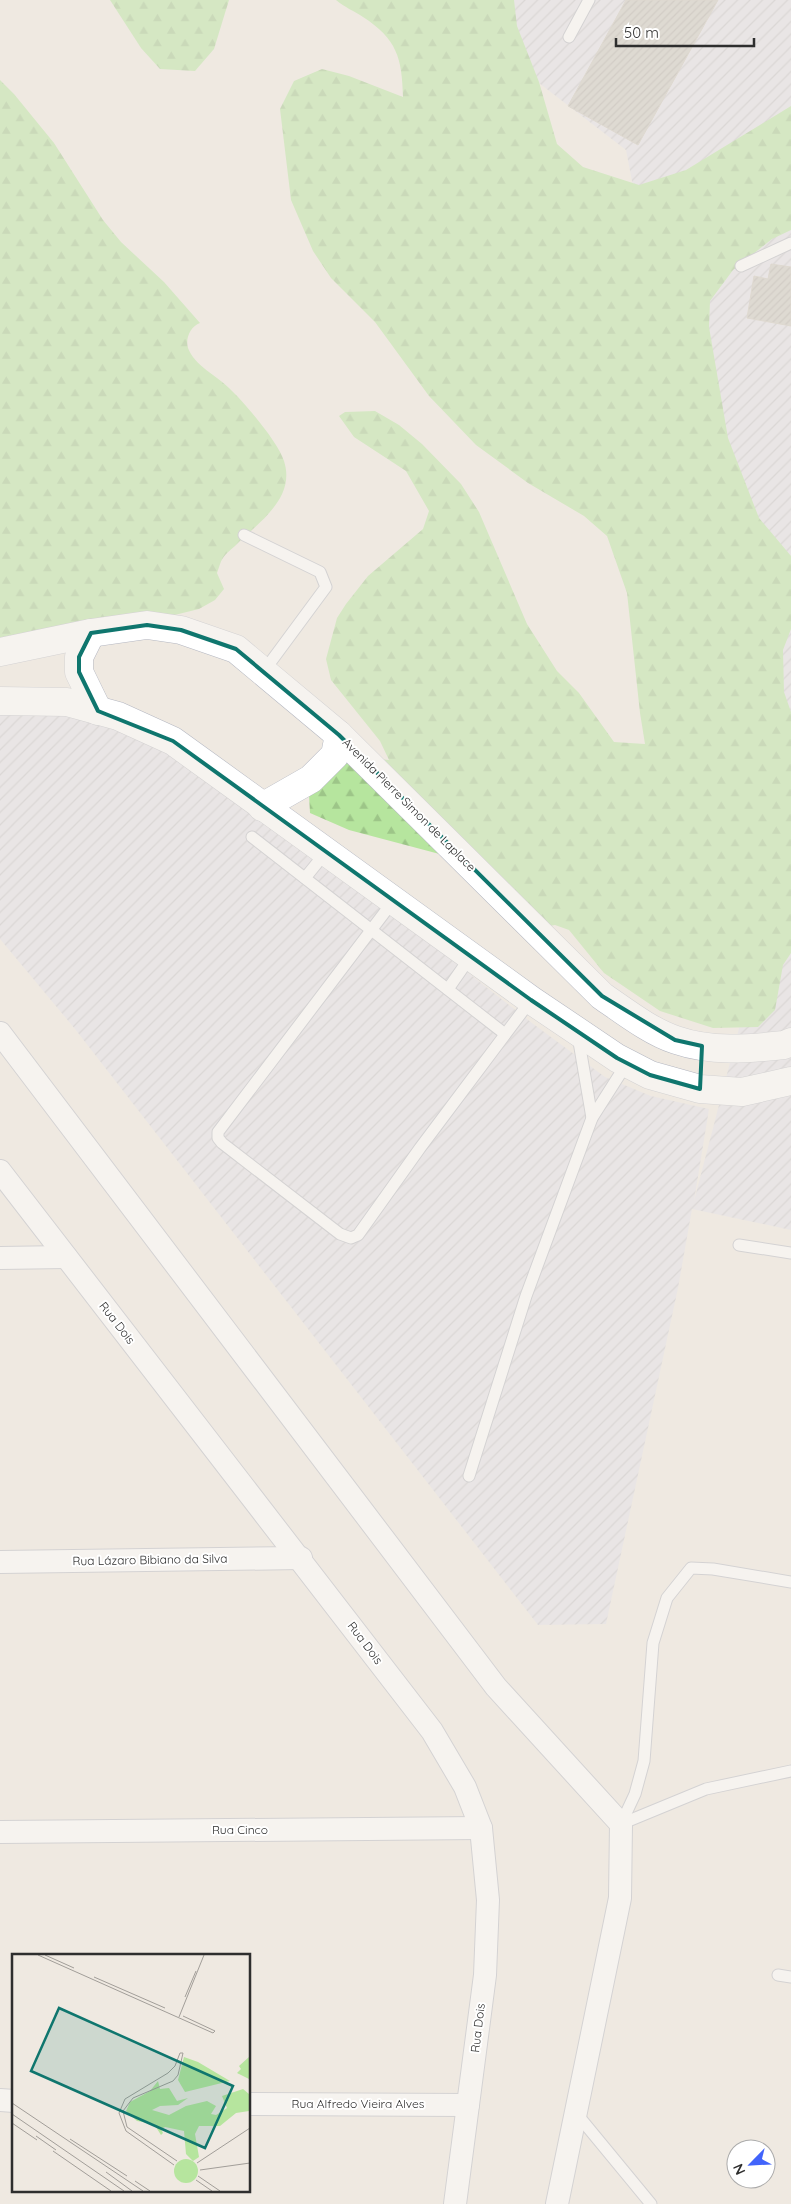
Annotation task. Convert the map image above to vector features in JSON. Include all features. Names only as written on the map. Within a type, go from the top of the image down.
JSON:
[{"type":"street","name":"Avenida Pierre Simon de Laplace","points":[[0,652],[91,633],[146,626],[181,630],[236,649],[339,735],[602,996],[640,1021],[675,1040],[735,1050],[784,1045],[791,1042]]},
{"type":"street","points":[[91,633],[79,657],[79,672],[98,711]]},
{"type":"street","points":[[0,701],[67,702],[118,716],[173,741],[531,1000],[627,1063],[650,1074],[700,1089],[742,1092],[791,1081]]},
{"type":"street","points":[[262,807],[311,780],[335,756],[339,735]]},
{"type":"street","points":[[0,1033],[496,1687],[621,1824],[620,1898],[557,2204]]},
{"type":"street","points":[[700,1089],[702,1046]]},
{"type":"street","name":"Rua Dois","points":[[0,1171],[432,1731],[465,1787],[481,1828],[488,1900],[485,1975],[455,2204]]},
{"type":"street","points":[[0,1258],[66,1257]]},
{"type":"street","name":"Rua Lázaro Bibiano da Silva","points":[[0,1562],[300,1558]]},
{"type":"street","name":"Rua Cinco","points":[[0,1832],[481,1828]]},
{"type":"street","name":"Rua Alfredo Vieira Alves","points":[[250,2104],[468,2105]]},
{"type":"lane","points":[[569,37],[590,0]]},
{"type":"lane","points":[[741,266],[791,243]]},
{"type":"lane","points":[[244,535],[320,572],[326,587],[264,671]]},
{"type":"lane","points":[[252,837],[505,1034]]},
{"type":"lane","points":[[305,878],[326,852]]},
{"type":"lane","points":[[394,900],[218,1132],[218,1138],[222,1143],[340,1234],[351,1238],[358,1235],[420,1148],[531,1000]]},
{"type":"lane","points":[[448,989],[471,956]]},
{"type":"lane","points":[[577,1031],[592,1118]]},
{"type":"lane","points":[[469,1476],[526,1296],[592,1118],[627,1063]]},
{"type":"lane","points":[[739,1245],[791,1253]]},
{"type":"lane","points":[[621,1824],[635,1794],[644,1761],[653,1643],[666,1598],[691,1568],[713,1569],[791,1582]]},
{"type":"lane","points":[[621,1824],[706,1789],[791,1771]]},
{"type":"lane","points":[[778,1975],[791,1977]]},
{"type":"lane","points":[[576,2113],[651,2204]]},
{"type":"highlighted area","points":[[147,625],[181,630],[236,649],[339,735],[602,996],[675,1040],[702,1046],[700,1089],[650,1075],[617,1058],[531,1000],[173,741],[98,711],[79,672],[79,657],[91,633]]},
{"type":"shaded area","points":[[431,0],[791,0],[791,1230],[692,1209],[678,1288],[606,1624],[538,1625],[75,1029],[0,939],[0,711],[63,714],[120,722],[253,804],[532,1023],[605,1077],[651,1096],[709,1109],[694,1201],[771,905],[626,150]]},
{"type":"green space","points":[[110,0],[229,0],[214,49],[195,71],[160,69],[141,48]]},
{"type":"green space","points":[[336,0],[514,0],[517,26],[539,82],[557,144],[583,167],[639,185],[686,170],[791,106],[791,230],[772,239],[733,270],[710,301],[709,327],[728,438],[759,518],[791,556],[791,629],[783,650],[784,692],[791,712],[791,953],[783,965],[775,1010],[758,1027],[713,1028],[660,1011],[604,973],[569,930],[555,925],[538,928],[447,856],[349,830],[310,813],[309,794],[333,765],[361,757],[389,760],[380,741],[331,680],[326,659],[337,618],[346,604],[368,576],[423,529],[429,511],[406,471],[354,437],[339,416],[345,412],[375,411],[399,425],[422,444],[461,484],[479,512],[527,624],[557,671],[579,693],[614,742],[645,744],[627,593],[607,536],[584,516],[528,483],[476,445],[429,396],[375,322],[331,278],[313,251],[291,200],[280,109],[294,81],[322,69],[349,76],[403,97],[399,60],[390,42],[374,25]]},
{"type":"green space","points":[[0,80],[14,94],[54,143],[103,220],[121,242],[164,282],[200,323],[191,330],[188,336],[187,344],[191,354],[200,365],[236,395],[260,423],[281,453],[286,474],[285,487],[273,508],[222,560],[217,573],[224,589],[215,600],[199,609],[0,658]]},
{"type":"building","points":[[626,0],[718,0],[638,145],[568,106]]},
{"type":"building","points":[[771,264],[791,267],[791,326],[747,318],[754,276],[768,279]]}]
